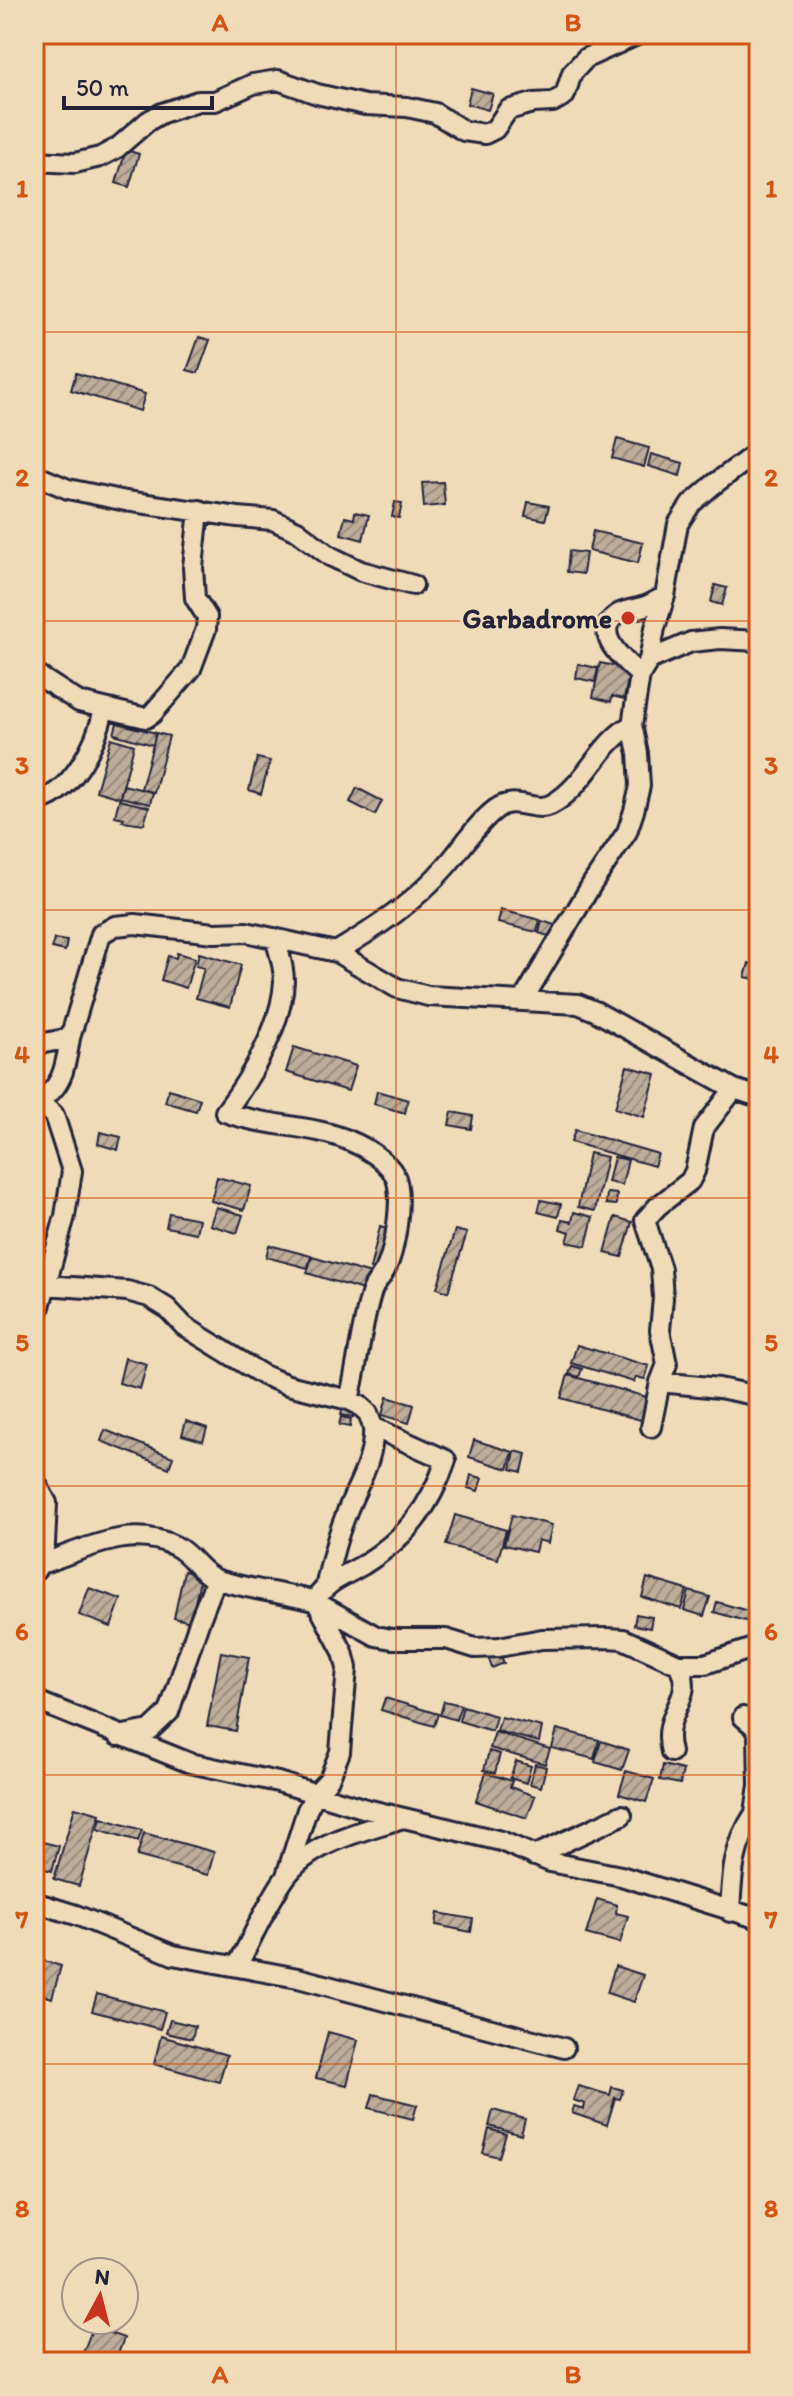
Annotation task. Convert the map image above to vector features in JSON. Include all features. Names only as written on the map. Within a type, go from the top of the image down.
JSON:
[{"type":"street","points":[[34,161],[75,163],[100,157],[117,148],[162,113],[198,101],[215,101],[253,84],[278,80],[317,94],[365,105],[407,107],[435,113],[464,131],[485,134],[495,129],[508,110],[533,103],[553,102],[565,95],[572,73],[586,58],[639,34]]},
{"type":"street","points":[[523,1000],[627,832],[640,786],[632,725],[665,596],[678,524],[691,504],[759,451]]},
{"type":"street","points":[[34,478],[42,478],[68,489],[126,501],[273,520],[297,531],[330,556],[361,571],[413,585]]},
{"type":"street","points":[[34,673],[79,702],[146,718],[176,689],[191,669],[206,629],[207,617],[195,598],[193,567],[199,510]]},
{"type":"street","points":[[645,667],[612,648],[608,640],[610,623],[618,614],[647,606],[665,596]]},
{"type":"street","points":[[645,667],[691,642],[720,639],[759,641]]},
{"type":"street","points":[[34,801],[46,800],[66,783],[97,739],[104,709]]},
{"type":"street","points":[[336,952],[391,919],[414,900],[493,811],[512,802],[553,805],[584,775],[618,733],[632,725]]},
{"type":"street","points":[[34,1104],[54,1090],[62,1077],[70,1038],[101,934],[115,926],[135,924],[214,933],[246,932],[336,952],[397,988],[428,996],[469,1000],[559,1001],[595,1011],[734,1089],[759,1097]]},
{"type":"street","points":[[275,938],[284,979],[282,1003],[258,1060],[240,1093],[225,1112],[245,1120],[348,1140],[370,1152],[393,1172],[397,1182],[398,1210],[393,1243],[385,1271],[372,1293],[349,1400]]},
{"type":"street","points":[[34,1045],[70,1038]]},
{"type":"street","points":[[651,1427],[667,1364],[660,1330],[661,1269],[645,1220],[690,1181],[704,1128],[734,1089]]},
{"type":"street","points":[[34,1104],[45,1107],[54,1115],[72,1171],[65,1216],[34,1328]]},
{"type":"street","points":[[45,1285],[127,1291],[149,1297],[167,1308],[192,1331],[263,1375],[288,1385],[349,1400],[368,1413],[374,1444],[369,1463],[339,1531],[326,1584],[315,1602]]},
{"type":"street","points":[[660,1382],[759,1396]]},
{"type":"street","points":[[326,1584],[361,1566],[402,1536],[432,1497],[446,1460],[373,1427]]},
{"type":"street","points":[[34,1479],[47,1503],[45,1544],[37,1568]]},
{"type":"street","points":[[37,1568],[114,1538],[133,1537],[173,1544],[188,1553],[198,1566],[216,1579],[315,1602],[376,1636],[392,1639],[446,1639],[475,1648],[542,1639],[623,1639],[678,1664],[705,1664],[759,1646]]},
{"type":"street","points":[[118,1736],[150,1730],[169,1712],[216,1579]]},
{"type":"street","points":[[237,1966],[286,1876],[307,1810],[316,1793],[329,1779],[340,1752],[347,1668],[343,1652],[315,1602]]},
{"type":"street","points":[[671,1752],[667,1737],[669,1724],[684,1690],[683,1673],[678,1664]]},
{"type":"street","points":[[34,1700],[190,1763],[501,1841],[534,1856],[621,1876],[759,1919]]},
{"type":"street","points":[[730,1912],[733,1866],[739,1842],[757,1813],[759,1785],[758,1734],[756,1728],[743,1717]]},
{"type":"street","points":[[534,1856],[622,1815]]},
{"type":"street","points":[[286,1876],[303,1860],[327,1845],[403,1818]]},
{"type":"street","points":[[34,1902],[76,1915],[173,1955],[298,1978],[564,2048]]},
{"type":"building","points":[[471,88],[493,94],[488,110],[467,104]]},
{"type":"building","points":[[126,150],[139,154],[129,187],[116,183]]},
{"type":"building","points":[[199,337],[210,340],[198,373],[187,370]]},
{"type":"building","points":[[76,373],[145,394],[140,411],[71,390]]},
{"type":"building","points":[[617,439],[649,448],[644,467],[612,458]]},
{"type":"building","points":[[651,454],[683,463],[680,476],[648,466]]},
{"type":"building","points":[[443,482],[445,505],[424,507],[422,483]]},
{"type":"building","points":[[34,483],[44,486],[34,523]]},
{"type":"building","points":[[395,502],[402,503],[399,518],[392,517]]},
{"type":"building","points":[[528,502],[549,506],[545,520],[525,516]]},
{"type":"building","points":[[355,512],[369,515],[363,540],[341,534],[345,517],[354,519]]},
{"type":"building","points":[[593,531],[643,543],[638,563],[589,551]]},
{"type":"building","points":[[569,551],[586,553],[583,574],[567,572]]},
{"type":"building","points":[[715,585],[727,588],[722,605],[711,602]]},
{"type":"building","points":[[759,615],[759,635],[751,632]]},
{"type":"building","points":[[600,663],[630,669],[624,699],[612,696],[611,702],[593,697]]},
{"type":"building","points":[[578,664],[598,668],[595,682],[576,678]]},
{"type":"building","points":[[117,723],[156,733],[153,745],[114,734]]},
{"type":"building","points":[[156,733],[169,736],[154,793],[141,789]]},
{"type":"building","points":[[111,738],[134,745],[120,798],[96,791]]},
{"type":"building","points":[[257,758],[270,761],[261,794],[249,790]]},
{"type":"building","points":[[123,785],[153,792],[150,804],[120,797]]},
{"type":"building","points":[[357,788],[382,801],[375,815],[350,802]]},
{"type":"building","points":[[119,800],[149,807],[144,824],[122,821],[124,818],[115,816]]},
{"type":"building","points":[[501,910],[540,920],[537,932],[498,923]]},
{"type":"building","points":[[542,921],[561,927],[558,939],[539,933]]},
{"type":"building","points":[[54,939],[67,941],[65,951],[52,948]]},
{"type":"building","points":[[177,953],[195,958],[186,988],[161,980],[168,956],[176,958]]},
{"type":"building","points":[[199,953],[241,965],[230,1007],[196,998],[204,968],[196,966]]},
{"type":"building","points":[[749,963],[759,966],[759,980],[745,977]]},
{"type":"building","points":[[294,1047],[356,1066],[348,1091],[286,1072]]},
{"type":"building","points":[[627,1066],[656,1074],[644,1117],[615,1108]]},
{"type":"building","points":[[169,1089],[200,1099],[196,1111],[165,1102]]},
{"type":"building","points":[[377,1091],[408,1100],[405,1113],[374,1104]]},
{"type":"building","points":[[452,1112],[473,1116],[471,1129],[449,1125]]},
{"type":"building","points":[[575,1130],[658,1154],[654,1166],[571,1142]]},
{"type":"building","points":[[100,1132],[121,1137],[118,1150],[98,1144]]},
{"type":"building","points":[[589,1153],[607,1157],[595,1211],[578,1207]]},
{"type":"building","points":[[614,1157],[628,1160],[622,1185],[608,1182]]},
{"type":"building","points":[[217,1177],[251,1186],[244,1210],[211,1201]]},
{"type":"building","points":[[607,1193],[617,1194],[616,1205],[606,1204]]},
{"type":"building","points":[[541,1200],[561,1204],[558,1217],[538,1212]]},
{"type":"building","points":[[216,1207],[243,1215],[237,1233],[210,1225]]},
{"type":"building","points":[[574,1212],[593,1217],[586,1246],[567,1242],[570,1232],[560,1229],[562,1220],[572,1222]]},
{"type":"building","points":[[169,1213],[199,1219],[196,1233],[166,1227]]},
{"type":"building","points":[[615,1217],[632,1222],[622,1257],[605,1253]]},
{"type":"building","points":[[380,1226],[393,1230],[382,1272],[370,1269]]},
{"type":"building","points":[[455,1230],[467,1233],[448,1292],[437,1288]]},
{"type":"building","points":[[269,1245],[311,1256],[308,1268],[266,1257]]},
{"type":"building","points":[[312,1257],[371,1274],[366,1291],[307,1273]]},
{"type":"building","points":[[577,1345],[649,1366],[645,1379],[636,1377],[634,1382],[571,1363]]},
{"type":"building","points":[[125,1358],[147,1364],[140,1389],[119,1383]]},
{"type":"building","points":[[572,1366],[582,1369],[579,1377],[569,1374]]},
{"type":"building","points":[[568,1375],[654,1399],[648,1422],[561,1398]]},
{"type":"building","points":[[387,1397],[414,1405],[409,1423],[382,1415]]},
{"type":"building","points":[[344,1403],[355,1405],[353,1417],[341,1415]]},
{"type":"building","points":[[341,1417],[351,1419],[350,1427],[339,1425]]},
{"type":"building","points":[[186,1421],[207,1428],[203,1441],[182,1435]]},
{"type":"building","points":[[105,1430],[173,1457],[169,1468],[101,1441]]},
{"type":"building","points":[[474,1440],[513,1452],[508,1469],[469,1457]]},
{"type":"building","points":[[515,1451],[526,1454],[522,1472],[511,1469]]},
{"type":"building","points":[[471,1475],[482,1478],[478,1491],[468,1488]]},
{"type":"building","points":[[455,1515],[506,1530],[498,1559],[446,1545]]},
{"type":"building","points":[[512,1515],[552,1525],[548,1543],[538,1540],[535,1552],[504,1545]]},
{"type":"building","points":[[184,1571],[201,1575],[191,1622],[174,1618]]},
{"type":"building","points":[[647,1578],[687,1590],[681,1609],[642,1597]]},
{"type":"building","points":[[89,1588],[121,1599],[111,1627],[79,1615]]},
{"type":"building","points":[[689,1591],[710,1597],[704,1616],[684,1610]]},
{"type":"building","points":[[717,1602],[755,1613],[752,1623],[714,1612]]},
{"type":"building","points":[[636,1614],[652,1617],[650,1628],[634,1625]]},
{"type":"building","points":[[221,1652],[249,1657],[236,1731],[207,1726]]},
{"type":"building","points":[[499,1652],[504,1663],[492,1668],[488,1657]]},
{"type":"building","points":[[385,1698],[438,1714],[434,1726],[381,1710]]},
{"type":"building","points":[[444,1701],[461,1705],[456,1720],[440,1715]]},
{"type":"building","points":[[463,1706],[496,1716],[492,1731],[459,1721]]},
{"type":"building","points":[[501,1717],[542,1727],[539,1742],[497,1731]]},
{"type":"building","points":[[557,1729],[599,1740],[594,1759],[552,1748]]},
{"type":"building","points":[[495,1732],[550,1749],[545,1764],[490,1748]]},
{"type":"building","points":[[601,1741],[629,1750],[622,1770],[595,1762]]},
{"type":"building","points":[[489,1751],[500,1754],[495,1773],[484,1770]]},
{"type":"building","points":[[516,1761],[531,1766],[526,1783],[510,1778]]},
{"type":"building","points":[[535,1764],[546,1767],[541,1787],[530,1784]]},
{"type":"building","points":[[663,1765],[683,1770],[680,1784],[660,1780]]},
{"type":"building","points":[[626,1771],[654,1779],[646,1802],[619,1794]]},
{"type":"building","points":[[486,1773],[512,1781],[510,1787],[535,1796],[527,1818],[476,1801]]},
{"type":"building","points":[[75,1807],[100,1814],[79,1886],[54,1879]]},
{"type":"building","points":[[101,1818],[142,1830],[138,1841],[98,1829]]},
{"type":"building","points":[[144,1833],[214,1852],[208,1875],[137,1856]]},
{"type":"building","points":[[34,1840],[59,1846],[52,1871],[34,1866]]},
{"type":"building","points":[[597,1899],[617,1905],[616,1913],[628,1916],[620,1943],[586,1934]]},
{"type":"building","points":[[438,1913],[473,1919],[471,1932],[436,1925]]},
{"type":"building","points":[[34,1958],[61,1966],[52,1998],[34,1992]]},
{"type":"building","points":[[615,1966],[643,1975],[634,2002],[607,1993]]},
{"type":"building","points":[[97,1994],[165,2012],[160,2029],[92,2011]]},
{"type":"building","points":[[170,2020],[195,2026],[192,2039],[166,2033]]},
{"type":"building","points":[[328,2032],[358,2040],[347,2085],[316,2078]]},
{"type":"building","points":[[161,2036],[227,2055],[219,2082],[154,2064]]},
{"type":"building","points":[[578,2086],[610,2095],[612,2087],[623,2090],[620,2099],[615,2098],[607,2125],[572,2113],[574,2106],[584,2109],[585,2104],[573,2100]]},
{"type":"building","points":[[373,2094],[417,2105],[413,2119],[369,2108]]},
{"type":"building","points":[[493,2110],[525,2119],[521,2135],[489,2126]]},
{"type":"building","points":[[489,2129],[506,2134],[499,2157],[483,2153]]},
{"type":"building","points":[[90,2336],[124,2338],[115,2362],[83,2353]]},
{"type":"place","name":"Garbadrome","points":[[628,618]]}]
